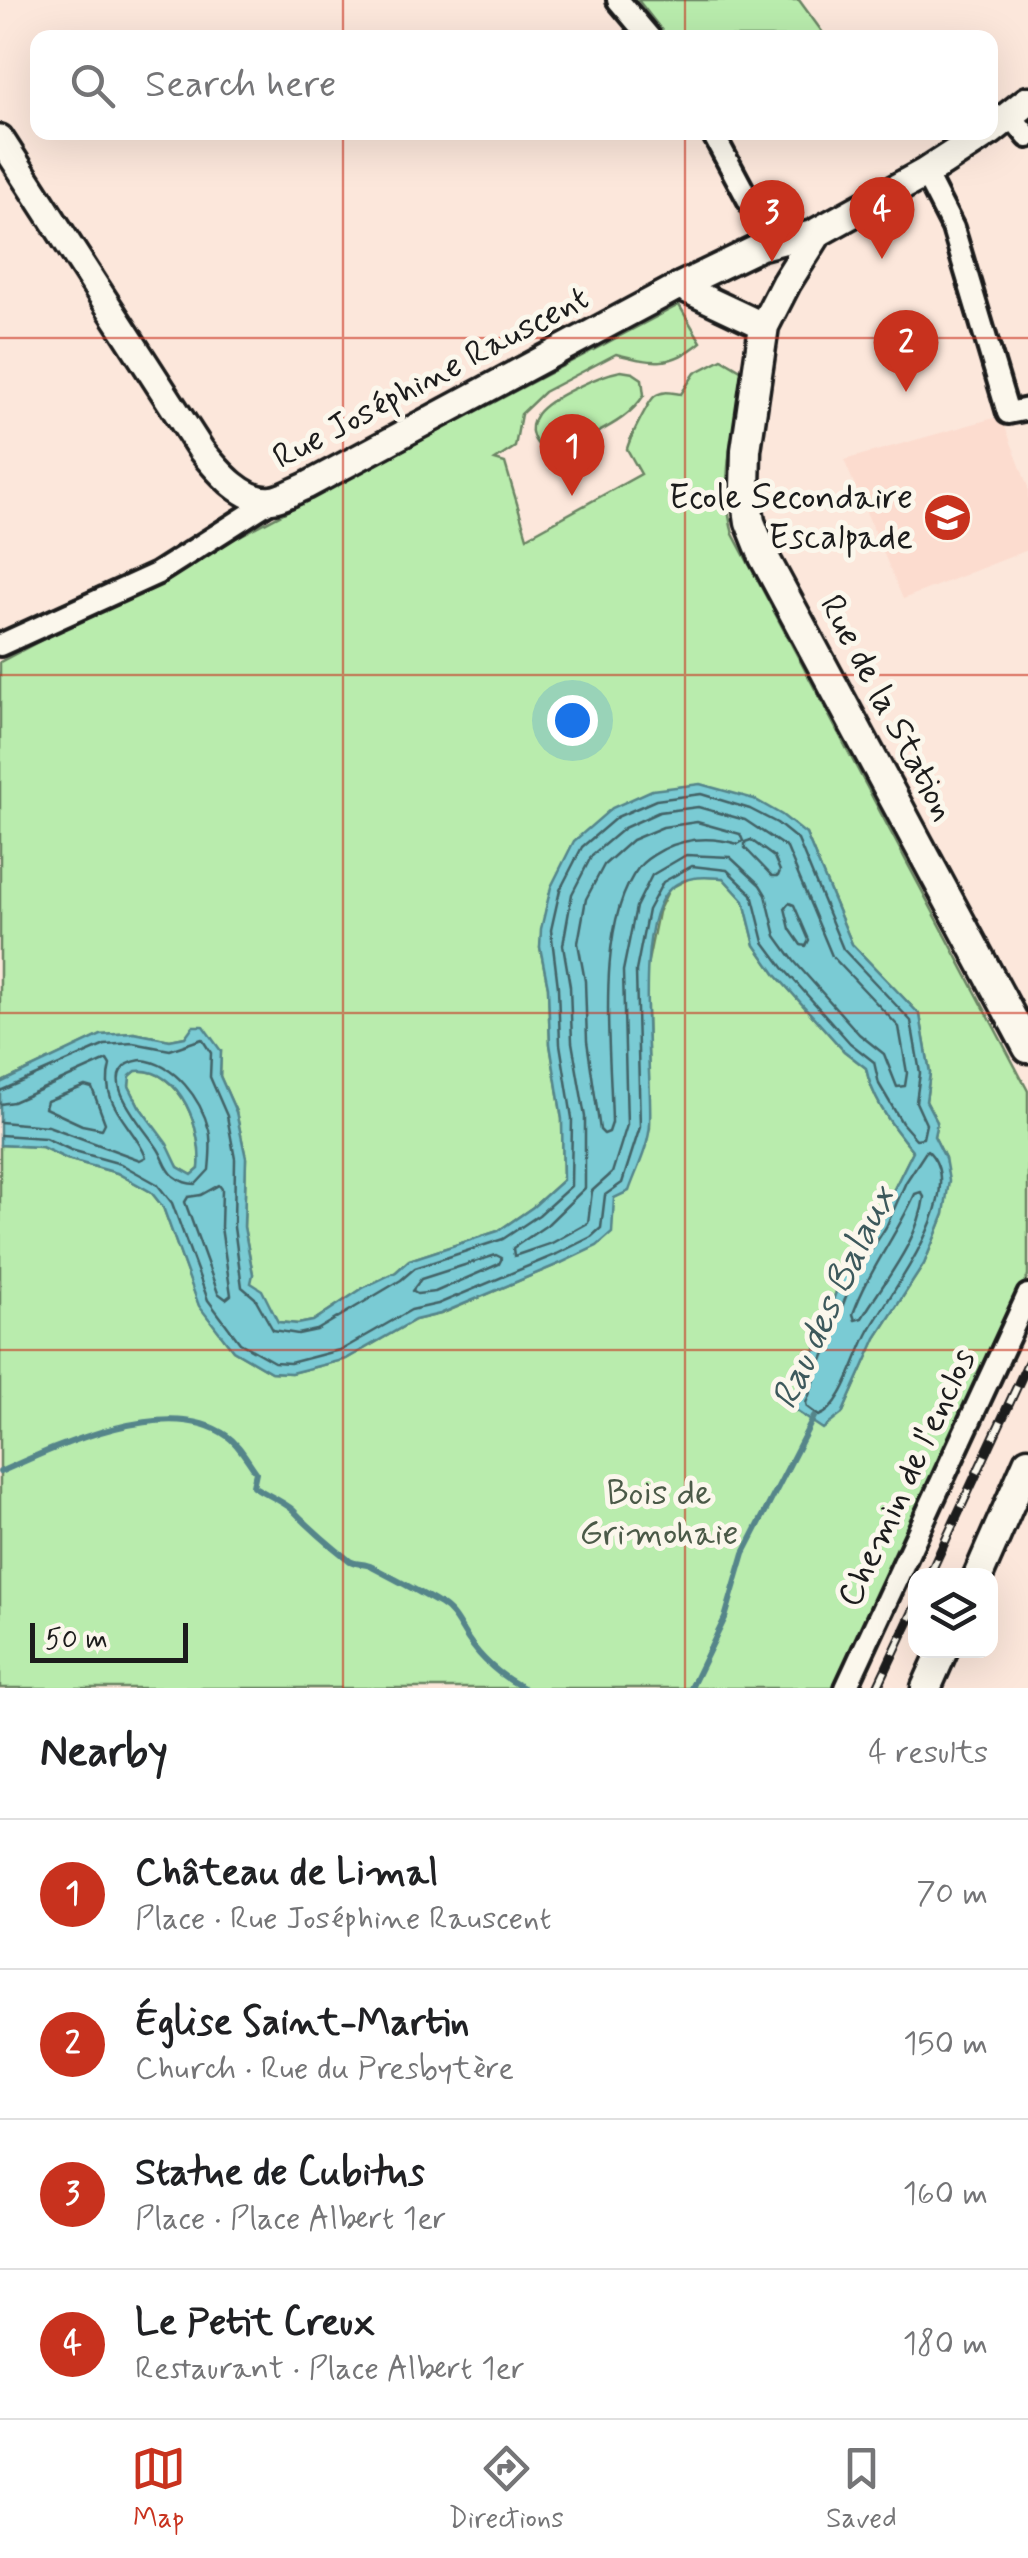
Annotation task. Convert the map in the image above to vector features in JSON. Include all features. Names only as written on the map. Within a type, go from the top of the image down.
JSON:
[{"type":"main road","points":[[818,232],[982,140]]},
{"type":"main road","name":"Rue de la Station","points":[[818,232],[764,326],[746,450],[744,488],[750,522],[797,621],[1028,1048]]},
{"type":"main road","points":[[982,1568],[1028,1462]]},
{"type":"main road","points":[[926,1688],[940,1658]]},
{"type":"street","points":[[618,0],[643,30]]},
{"type":"street","name":"Rue Joséphine Rauscent","points":[[0,138],[200,450],[230,482],[272,500],[306,486],[760,247],[818,232]]},
{"type":"street","points":[[716,140],[772,244]]},
{"type":"street","points":[[925,173],[953,228],[1008,413],[1028,409]]},
{"type":"street","points":[[669,292],[764,326]]},
{"type":"street","points":[[0,645],[156,574],[272,500]]},
{"type":"street","name":"Chemin de l'enclos","points":[[846,1688],[1028,1295]]},
{"type":"shaded area","name":"Ecole Secondaire Escalpade","points":[[1001,416],[1028,487],[1028,550],[903,599],[844,460]]},
{"type":"green space","points":[[638,0],[799,0],[821,30],[662,30]]},
{"type":"green space","name":"Bois de Grimohaie","points":[[679,305],[701,342],[690,350],[661,361],[616,354],[544,392],[521,414],[515,447],[495,460],[505,463],[527,537],[641,474],[627,449],[655,396],[664,392],[681,394],[695,373],[722,359],[744,372],[728,474],[733,534],[1028,1091],[1028,1276],[836,1688],[0,1688],[0,1145],[42,1147],[67,1159],[117,1173],[151,1192],[163,1207],[199,1305],[233,1350],[271,1372],[291,1373],[346,1359],[415,1320],[441,1314],[561,1263],[614,1198],[650,1128],[646,971],[658,912],[669,889],[694,876],[723,878],[744,901],[755,945],[776,975],[844,1051],[866,1068],[884,1112],[913,1151],[878,1221],[843,1273],[793,1409],[842,1414],[876,1338],[924,1264],[944,1214],[945,1158],[934,1136],[937,1122],[926,1101],[930,1073],[920,1015],[852,944],[806,834],[546,909],[540,947],[562,1119],[563,1180],[498,1231],[409,1260],[396,1272],[313,1321],[278,1322],[250,1283],[253,1274],[244,1227],[246,1158],[236,1112],[220,1076],[221,1051],[185,1037],[170,1040],[134,1033],[102,1035],[0,1083],[0,662]]},
{"type":"green space","points":[[621,371],[642,379],[644,395],[628,413],[570,446],[553,450],[538,445],[532,427],[543,407],[576,388]]},
{"type":"green space","points":[[135,1071],[165,1079],[186,1105],[199,1154],[199,1169],[192,1175],[178,1167],[139,1106],[129,1086]]},
{"type":"water","points":[[700,784],[754,799],[806,834],[852,944],[920,1015],[930,1073],[926,1101],[937,1122],[934,1136],[945,1158],[949,1181],[944,1214],[924,1264],[876,1338],[842,1414],[823,1429],[793,1409],[843,1273],[878,1221],[913,1151],[884,1112],[866,1068],[844,1051],[776,975],[755,945],[744,901],[723,878],[683,881],[671,888],[659,906],[651,932],[648,964],[649,1132],[629,1191],[614,1198],[612,1233],[597,1246],[561,1263],[440,1314],[415,1320],[346,1359],[291,1373],[271,1372],[233,1350],[199,1306],[163,1207],[151,1192],[117,1173],[67,1159],[42,1147],[0,1145],[0,1083],[101,1035],[134,1033],[170,1040],[185,1037],[193,1026],[203,1026],[221,1051],[220,1076],[236,1112],[246,1158],[244,1227],[253,1274],[251,1283],[262,1290],[278,1322],[313,1321],[396,1272],[409,1260],[498,1231],[563,1180],[562,1119],[540,947],[551,887],[574,841],[612,808],[652,790]],"holes":[[[136,1071],[152,1073],[177,1090],[193,1121],[199,1169],[192,1175],[178,1167],[129,1086],[130,1076]]]},
{"type":"waterway","name":"Rau des Balaux","points":[[691,1688],[725,1618],[744,1553],[814,1417]]},
{"type":"waterway","name":"Rau des Balaux","points":[[0,1472],[113,1428],[175,1420],[203,1424],[227,1436],[239,1448],[256,1472],[253,1486],[289,1507],[350,1561],[372,1567],[445,1607],[486,1661],[524,1688]]},
{"type":"railway","points":[[933,1568],[1028,1363]]},
{"type":"railway","points":[[877,1688],[908,1622]]},
{"type":"place","name":"Le Petit Creux","points":[[882,259]]},
{"type":"place","name":"Statue de Cubitus","points":[[772,262]]},
{"type":"place","name":"Église Saint-Martin","points":[[906,392]]},
{"type":"place","name":"Château de Limal","points":[[572,496]]},
{"type":"place","name":"Ecole Secondaire Escalpade","points":[[948,518]]}]
